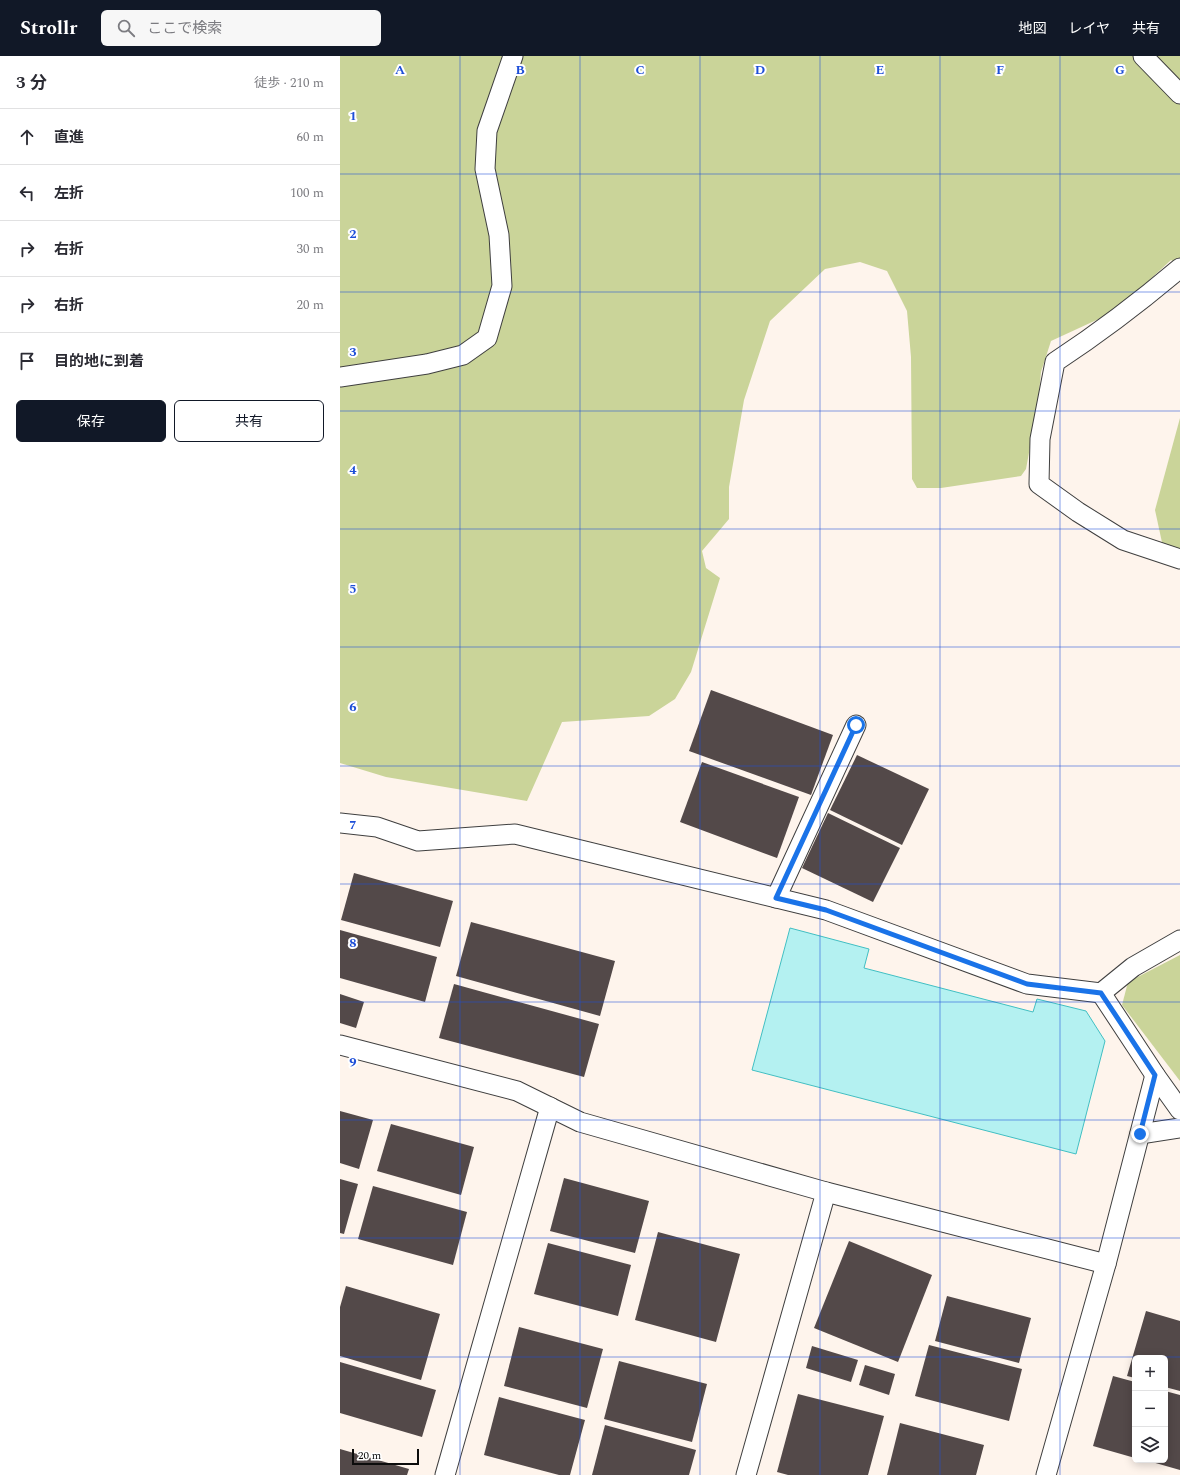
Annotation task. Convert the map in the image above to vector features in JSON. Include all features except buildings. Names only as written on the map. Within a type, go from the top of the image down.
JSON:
[{"type":"street","points":[[340,378],[427,364],[463,355],[487,338],[502,286],[499,235],[485,169],[488,131],[513,56]]},
{"type":"street","points":[[1143,56],[1180,94]]},
{"type":"street","points":[[1180,268],[1145,297],[1055,362],[1040,439],[1039,484],[1078,512],[1123,540],[1180,559]]},
{"type":"street","points":[[776,898],[856,725]]},
{"type":"street","points":[[340,823],[377,827],[418,841],[515,834],[826,910],[1027,984],[1101,993],[1133,967],[1180,940]]},
{"type":"street","points":[[1101,993],[1180,1110]]},
{"type":"street","points":[[340,1045],[517,1091],[580,1122],[826,1192],[1106,1264]]},
{"type":"street","points":[[1046,1475],[1106,1264],[1155,1075]]},
{"type":"street","points":[[445,1475],[550,1107]]},
{"type":"street","points":[[1140,1134],[1180,1128]]},
{"type":"street","points":[[746,1475],[826,1192]]},
{"type":"green space","points":[[340,56],[1180,56],[1180,265],[1171,260],[1116,311],[1051,341],[1041,372],[1038,404],[1026,469],[1021,476],[941,488],[917,488],[912,479],[911,357],[907,311],[887,271],[860,262],[825,269],[770,321],[744,400],[729,487],[729,519],[702,551],[706,568],[720,578],[691,672],[675,699],[649,716],[562,722],[527,801],[386,777],[340,763]]},
{"type":"green space","points":[[1180,418],[1180,553],[1163,547],[1155,510]]},
{"type":"green space","points":[[1180,955],[1180,1081],[1122,1005],[1128,982]]},
{"type":"water","points":[[790,928],[869,949],[864,968],[1033,1012],[1037,999],[1086,1011],[1105,1041],[1076,1154],[752,1070]]},
{"type":"route","points":[[856,725],[776,898],[826,910],[1027,984],[1101,993],[1155,1075],[1140,1134]]}]
